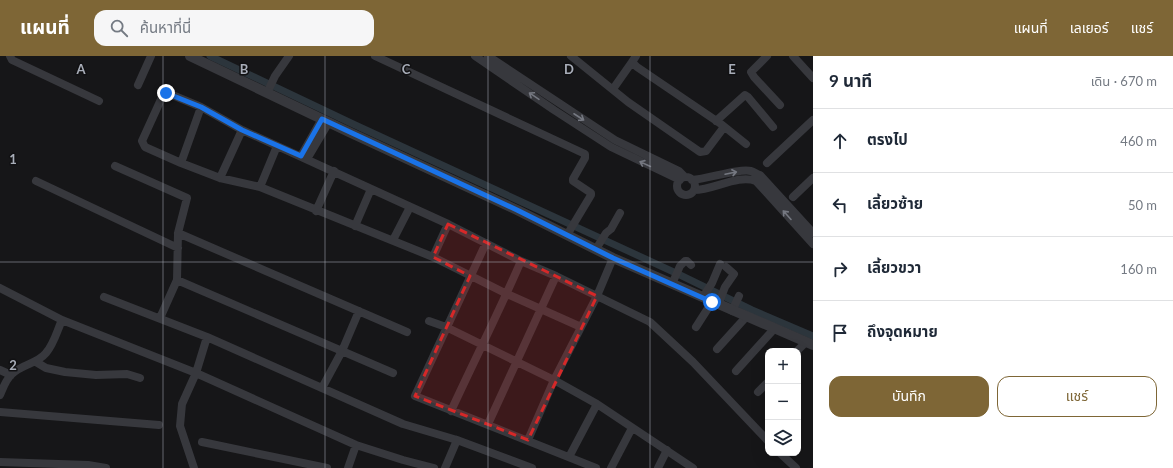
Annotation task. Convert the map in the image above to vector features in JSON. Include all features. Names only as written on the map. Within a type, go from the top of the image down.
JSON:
[{"type":"street","points":[[10,56],[12,60],[99,101]]},
{"type":"street","points":[[138,85],[151,56]]},
{"type":"street","points":[[190,56],[268,91],[326,121],[517,210],[569,232],[597,247],[613,258],[673,281],[733,309],[746,317],[809,344]]},
{"type":"street","points":[[268,91],[275,76],[289,56]]},
{"type":"street","points":[[375,56],[585,154],[585,158],[573,181],[591,193],[590,198],[569,232]]},
{"type":"street","points":[[475,56],[613,144],[686,179],[694,184],[694,190]]},
{"type":"street","points":[[488,56],[556,107]]},
{"type":"street","points":[[571,56],[628,102],[700,152],[706,151],[724,127]]},
{"type":"street","points":[[767,56],[751,72],[780,104]]},
{"type":"street","points":[[792,56],[813,78]]},
{"type":"street","points":[[613,89],[634,59],[746,144]]},
{"type":"street","points":[[581,327],[393,240],[316,211],[260,187],[220,178],[145,147],[142,141],[163,96],[166,93],[201,107],[242,130],[448,224],[521,261],[556,276],[650,322],[693,362],[765,438]]},
{"type":"street","points":[[716,122],[742,96],[745,95],[748,96],[773,127]]},
{"type":"street","points":[[181,163],[201,107]]},
{"type":"street","points":[[767,163],[813,120]]},
{"type":"street","points":[[304,158],[326,121]]},
{"type":"street","points":[[220,178],[242,130]]},
{"type":"street","points":[[260,187],[277,146]]},
{"type":"street","points":[[115,166],[186,198],[178,233],[177,280],[160,318]]},
{"type":"street","points":[[316,211],[334,171]]},
{"type":"street","points":[[813,233],[760,175],[751,171],[743,171],[702,179],[686,179],[677,184],[678,190],[681,194],[688,195],[694,190],[702,190],[744,178],[756,181],[813,244]]},
{"type":"street","points":[[793,197],[813,178]]},
{"type":"street","points":[[36,181],[178,248]]},
{"type":"street","points":[[355,226],[371,189]]},
{"type":"street","points":[[393,240],[410,207]]},
{"type":"street","points":[[597,247],[606,232],[611,229],[620,213]]},
{"type":"street","points":[[432,257],[448,224]]},
{"type":"street","points":[[178,233],[407,332]]},
{"type":"street","points":[[486,243],[415,396],[596,468]]},
{"type":"street","points":[[528,440],[554,380],[597,296],[613,258]]},
{"type":"street","points":[[451,411],[481,345],[507,294],[521,261]]},
{"type":"street","points":[[673,281],[679,268],[685,261],[691,265]]},
{"type":"street","points":[[696,327],[717,302],[734,274],[723,266],[704,295]]},
{"type":"street","points":[[488,424],[556,276]]},
{"type":"street","points":[[177,280],[393,373]]},
{"type":"street","points":[[0,288],[62,320],[196,373],[356,445],[434,468]]},
{"type":"street","points":[[733,309],[739,296]]},
{"type":"street","points":[[104,297],[207,337],[403,424],[457,440],[532,468]]},
{"type":"street","points":[[322,388],[342,351],[359,312]]},
{"type":"street","points":[[717,349],[746,317]]},
{"type":"street","points":[[0,395],[10,375],[23,367],[36,362],[45,354],[49,349],[62,320]]},
{"type":"street","points":[[429,321],[446,327],[554,380],[597,404],[693,468]]},
{"type":"street","points":[[736,371],[774,329]]},
{"type":"street","points":[[194,468],[180,426],[182,404],[196,373],[207,337]]},
{"type":"street","points":[[36,362],[46,368],[65,372],[96,375],[127,374],[140,378]]},
{"type":"street","points":[[0,370],[10,375]]},
{"type":"street","points":[[758,392],[766,384]]},
{"type":"street","points":[[569,457],[597,404]]},
{"type":"street","points":[[0,412],[159,425]]},
{"type":"street","points":[[611,468],[632,428]]},
{"type":"street","points":[[445,468],[457,440]]},
{"type":"street","points":[[202,442],[327,468]]},
{"type":"street","points":[[348,468],[356,445]]},
{"type":"street","points":[[658,468],[667,450]]},
{"type":"street","points":[[783,456],[796,468]]},
{"type":"street","points":[[0,462],[15,466],[88,465],[106,468]]},
{"type":"highlighted area","points":[[448,224],[597,296],[528,440],[415,396],[470,276],[433,257]]},
{"type":"waterway","points":[[210,56],[752,310],[813,336]]},
{"type":"route","points":[[166,93],[201,107],[242,130],[301,156],[322,119],[517,210],[613,258],[712,302]]}]
